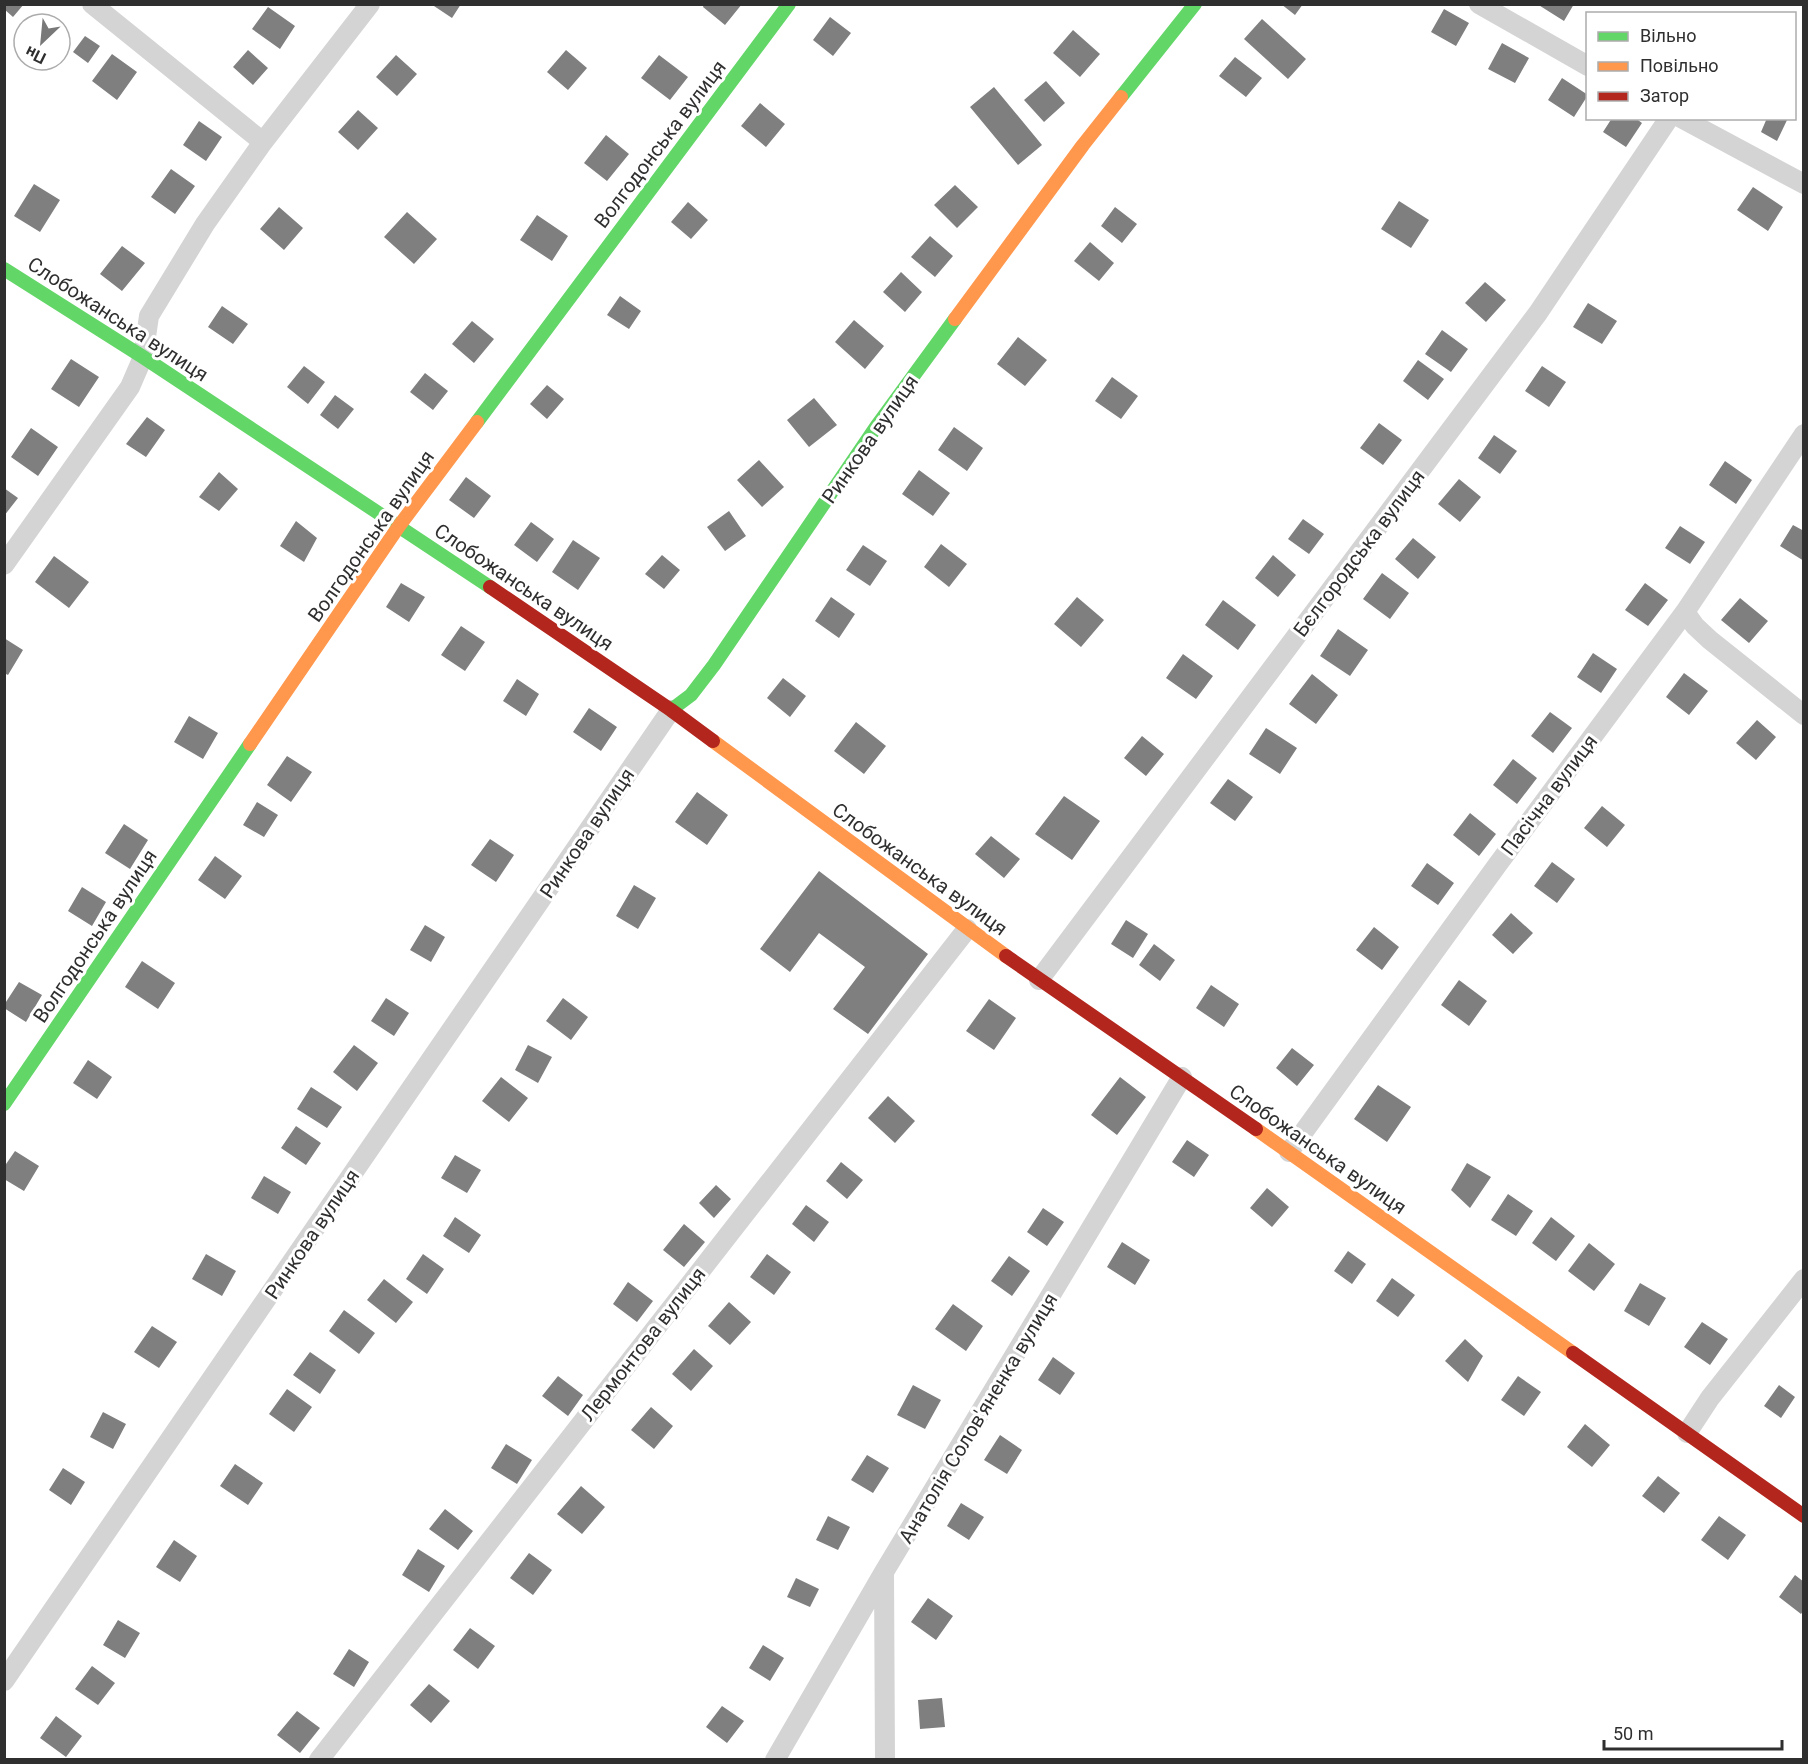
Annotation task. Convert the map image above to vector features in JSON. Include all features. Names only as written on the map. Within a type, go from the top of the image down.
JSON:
[{"type":"street","points":[[92,4],[263,142]]},
{"type":"street","points":[[4,565],[130,387],[143,357],[149,316],[206,224],[263,142],[370,4]]},
{"type":"street","name":"Волгодонська вулиця","points":[[4,1104],[399,526],[789,4]]},
{"type":"street","name":"Ринкова вулиця","points":[[4,1681],[671,710],[691,695],[876,427],[1083,145],[1195,4]]},
{"type":"street","points":[[1479,4],[1586,65]]},
{"type":"street","name":"Бєлгородська вулиця","points":[[1039,980],[1538,313],[1668,120]]},
{"type":"street","points":[[1685,120],[1803,184]]},
{"type":"street","name":"Слобожанська вулиця","points":[[4,268],[399,526],[671,710],[966,929],[1289,1152],[1803,1516]]},
{"type":"street","name":"Пасічна вулиця","points":[[1289,1152],[1491,873],[1685,612],[1803,434]]},
{"type":"street","points":[[1685,612],[1695,626],[1710,640],[1803,715]]},
{"type":"street","name":"Лермонтова вулиця","points":[[320,1760],[966,929]]},
{"type":"street","name":"Анатолія Солов'яненка вулиця","points":[[775,1760],[884,1572],[1182,1077]]},
{"type":"street","points":[[1687,1433],[1710,1398],[1803,1280]]},
{"type":"street","points":[[884,1572],[885,1760]]},
{"type":"building","points":[[4,4],[24,4],[17,12],[12,12],[12,16],[4,9]]},
{"type":"building","points":[[431,4],[461,4],[452,18]]},
{"type":"building","points":[[704,4],[742,4],[725,25],[703,7]]},
{"type":"building","points":[[1281,4],[1303,4],[1295,15]]},
{"type":"building","points":[[1537,4],[1574,4],[1564,21]]},
{"type":"building","points":[[268,7],[295,26],[280,49],[252,29]]},
{"type":"building","points":[[1444,9],[1469,23],[1456,46],[1431,32]]},
{"type":"building","points":[[830,17],[851,33],[833,56],[813,40]]},
{"type":"building","points":[[1262,19],[1306,59],[1288,79],[1244,39]]},
{"type":"building","points":[[1073,30],[1100,54],[1080,77],[1053,53]]},
{"type":"building","points":[[85,36],[100,46],[88,63],[73,52]]},
{"type":"building","points":[[1502,43],[1529,58],[1515,83],[1488,69]]},
{"type":"building","points":[[248,50],[268,68],[253,85],[233,67]]},
{"type":"building","points":[[566,50],[587,68],[568,90],[547,72]]},
{"type":"building","points":[[112,54],[137,72],[117,100],[92,81]]},
{"type":"building","points":[[396,55],[417,74],[397,96],[376,77]]},
{"type":"building","points":[[659,55],[688,77],[670,100],[641,78]]},
{"type":"building","points":[[1235,57],[1262,78],[1246,97],[1219,76]]},
{"type":"building","points":[[1562,78],[1586,94],[1586,98],[1574,117],[1548,100]]},
{"type":"building","points":[[1046,81],[1065,103],[1044,122],[1024,100]]},
{"type":"building","points":[[994,87],[1042,145],[1018,165],[970,107]]},
{"type":"building","points":[[760,103],[785,124],[766,147],[741,126]]},
{"type":"building","points":[[358,110],[378,128],[358,150],[338,132]]},
{"type":"building","points":[[1611,120],[1638,120],[1642,123],[1626,147],[1603,132]]},
{"type":"building","points":[[1766,120],[1787,120],[1777,141],[1761,132]]},
{"type":"building","points":[[199,121],[222,137],[206,161],[183,145]]},
{"type":"building","points":[[606,135],[629,154],[607,181],[584,163]]},
{"type":"building","points":[[171,169],[195,186],[175,214],[151,197]]},
{"type":"building","points":[[34,184],[60,200],[40,232],[14,216]]},
{"type":"building","points":[[955,185],[978,207],[957,228],[934,205]]},
{"type":"building","points":[[1753,187],[1783,207],[1768,231],[1737,210]]},
{"type":"building","points":[[1399,201],[1429,220],[1411,248],[1381,229]]},
{"type":"building","points":[[688,202],[708,220],[691,239],[671,222]]},
{"type":"building","points":[[279,207],[303,228],[284,250],[260,229]]},
{"type":"building","points":[[1115,207],[1137,224],[1122,243],[1101,226]]},
{"type":"building","points":[[407,212],[437,239],[414,264],[384,237]]},
{"type":"building","points":[[537,215],[568,236],[552,261],[520,240]]},
{"type":"building","points":[[930,236],[953,256],[935,277],[911,257]]},
{"type":"building","points":[[1090,242],[1114,263],[1099,281],[1074,261]]},
{"type":"building","points":[[122,246],[145,263],[122,291],[100,274]]},
{"type":"building","points":[[901,272],[922,292],[905,312],[883,292]]},
{"type":"building","points":[[1485,282],[1506,300],[1486,322],[1465,303]]},
{"type":"building","points":[[620,296],[641,311],[629,329],[607,315]]},
{"type":"building","points":[[1588,303],[1617,321],[1602,344],[1573,327]]},
{"type":"building","points":[[222,306],[248,324],[233,344],[208,327]]},
{"type":"building","points":[[854,320],[884,346],[865,369],[835,342]]},
{"type":"building","points":[[472,321],[494,339],[474,363],[452,344]]},
{"type":"building","points":[[1442,330],[1468,349],[1451,372],[1425,354]]},
{"type":"building","points":[[1018,337],[1047,360],[1025,386],[997,364]]},
{"type":"building","points":[[71,359],[99,377],[79,407],[51,389]]},
{"type":"building","points":[[1418,360],[1444,379],[1428,400],[1403,381]]},
{"type":"building","points":[[304,366],[325,382],[308,404],[287,387]]},
{"type":"building","points":[[1542,366],[1566,382],[1549,407],[1525,391]]},
{"type":"building","points":[[425,373],[448,391],[433,410],[410,392]]},
{"type":"building","points":[[1112,377],[1138,396],[1121,419],[1095,401]]},
{"type":"building","points":[[547,385],[564,399],[547,419],[530,404]]},
{"type":"building","points":[[335,395],[354,409],[338,429],[320,415]]},
{"type":"building","points":[[814,398],[837,425],[809,447],[787,420]]},
{"type":"building","points":[[147,417],[165,430],[146,457],[126,444]]},
{"type":"building","points":[[1379,423],[1402,440],[1383,465],[1360,448]]},
{"type":"building","points":[[954,427],[983,448],[967,471],[938,450]]},
{"type":"building","points":[[31,428],[58,447],[38,476],[11,457]]},
{"type":"building","points":[[1494,435],[1517,451],[1500,474],[1478,458]]},
{"type":"building","points":[[759,460],[784,487],[762,507],[737,480]]},
{"type":"building","points":[[1725,461],[1752,480],[1736,504],[1709,485]]},
{"type":"building","points":[[919,470],[950,493],[933,516],[902,494]]},
{"type":"building","points":[[219,472],[238,489],[219,511],[199,497]]},
{"type":"building","points":[[466,477],[491,496],[474,518],[449,500]]},
{"type":"building","points":[[1459,479],[1481,497],[1460,522],[1438,504]]},
{"type":"building","points":[[4,488],[18,498],[4,516]]},
{"type":"building","points":[[729,511],[746,536],[725,551],[707,527]]},
{"type":"building","points":[[1303,519],[1324,534],[1309,554],[1288,539]]},
{"type":"building","points":[[296,521],[317,538],[304,562],[280,546]]},
{"type":"building","points":[[531,522],[554,539],[537,562],[514,545]]},
{"type":"building","points":[[1793,525],[1804,531],[1804,561],[1780,546]]},
{"type":"building","points":[[1680,526],[1705,542],[1690,564],[1665,548]]},
{"type":"building","points":[[1413,538],[1436,557],[1418,579],[1395,559]]},
{"type":"building","points":[[573,540],[600,558],[578,590],[552,572]]},
{"type":"building","points":[[941,544],[967,564],[949,587],[924,567]]},
{"type":"building","points":[[863,545],[887,561],[870,586],[846,570]]},
{"type":"building","points":[[662,555],[680,570],[664,589],[645,574]]},
{"type":"building","points":[[1273,555],[1296,575],[1278,597],[1255,578]]},
{"type":"building","points":[[54,556],[89,582],[69,608],[35,582]]},
{"type":"building","points":[[1382,573],[1409,593],[1390,619],[1363,599]]},
{"type":"building","points":[[401,583],[425,597],[409,622],[386,607]]},
{"type":"building","points":[[1645,583],[1668,600],[1648,626],[1625,610]]},
{"type":"building","points":[[831,597],[855,614],[839,638],[815,621]]},
{"type":"building","points":[[1077,597],[1104,620],[1081,647],[1054,624]]},
{"type":"building","points":[[1740,598],[1768,621],[1749,643],[1721,620]]},
{"type":"building","points":[[1223,600],[1256,625],[1238,650],[1205,625]]},
{"type":"building","points":[[461,626],[485,642],[465,671],[441,655]]},
{"type":"building","points":[[1338,629],[1368,650],[1350,676],[1320,656]]},
{"type":"building","points":[[4,638],[23,650],[8,675],[4,673]]},
{"type":"building","points":[[1593,653],[1617,669],[1601,693],[1577,677]]},
{"type":"building","points":[[1183,654],[1213,676],[1196,699],[1166,678]]},
{"type":"building","points":[[1684,673],[1708,691],[1689,715],[1666,697]]},
{"type":"building","points":[[1312,674],[1338,695],[1316,724],[1289,704]]},
{"type":"building","points":[[783,678],[806,696],[790,717],[767,698]]},
{"type":"building","points":[[517,679],[539,694],[526,716],[503,701]]},
{"type":"building","points":[[589,708],[617,727],[601,751],[573,732]]},
{"type":"building","points":[[1550,712],[1572,728],[1553,753],[1531,736]]},
{"type":"building","points":[[189,716],[218,733],[203,759],[174,742]]},
{"type":"building","points":[[1757,720],[1776,737],[1756,760],[1736,743]]},
{"type":"building","points":[[856,722],[886,746],[864,774],[834,751]]},
{"type":"building","points":[[1266,728],[1297,748],[1280,774],[1249,754]]},
{"type":"building","points":[[1142,736],[1164,754],[1146,776],[1124,758]]},
{"type":"building","points":[[287,756],[312,772],[291,802],[267,785]]},
{"type":"building","points":[[1513,759],[1537,778],[1517,804],[1493,785]]},
{"type":"building","points":[[1228,779],[1253,797],[1235,821],[1210,803]]},
{"type":"building","points":[[697,792],[728,815],[707,845],[675,822]]},
{"type":"building","points":[[1064,796],[1100,821],[1072,860],[1035,834]]},
{"type":"building","points":[[257,802],[278,815],[264,837],[243,825]]},
{"type":"building","points":[[1602,806],[1625,825],[1607,847],[1584,828]]},
{"type":"building","points":[[1470,813],[1496,834],[1479,856],[1453,835]]},
{"type":"building","points":[[124,824],[148,840],[130,869],[105,853]]},
{"type":"building","points":[[991,836],[1020,859],[1004,878],[975,854]]},
{"type":"building","points":[[490,839],[514,855],[496,882],[471,865]]},
{"type":"building","points":[[215,856],[242,876],[225,899],[198,880]]},
{"type":"building","points":[[1552,862],[1575,879],[1557,903],[1534,886]]},
{"type":"building","points":[[1427,863],[1454,883],[1438,905],[1411,886]]},
{"type":"building","points":[[819,871],[928,954],[868,1034],[833,1009],[865,967],[819,933],[790,972],[760,949]]},
{"type":"building","points":[[634,885],[656,898],[638,929],[616,916]]},
{"type":"building","points":[[82,887],[106,902],[92,926],[68,911]]},
{"type":"building","points":[[1511,913],[1533,933],[1513,954],[1492,935]]},
{"type":"building","points":[[1126,920],[1148,934],[1133,958],[1111,944]]},
{"type":"building","points":[[425,925],[445,937],[431,962],[410,950]]},
{"type":"building","points":[[1374,927],[1399,947],[1382,970],[1356,950]]},
{"type":"building","points":[[1154,944],[1175,960],[1160,981],[1139,965]]},
{"type":"building","points":[[142,961],[175,983],[158,1009],[125,987]]},
{"type":"building","points":[[1459,980],[1487,1001],[1469,1026],[1441,1005]]},
{"type":"building","points":[[19,982],[42,995],[26,1022],[4,1008]]},
{"type":"building","points":[[1211,985],[1239,1004],[1224,1027],[1196,1008]]},
{"type":"building","points":[[386,998],[409,1013],[394,1036],[371,1021]]},
{"type":"building","points":[[563,998],[588,1017],[571,1040],[546,1021]]},
{"type":"building","points":[[989,999],[1016,1018],[994,1050],[966,1031]]},
{"type":"building","points":[[354,1045],[378,1063],[357,1091],[333,1072]]},
{"type":"building","points":[[528,1045],[552,1057],[538,1083],[515,1070]]},
{"type":"building","points":[[1292,1048],[1314,1065],[1297,1086],[1276,1068]]},
{"type":"building","points":[[88,1060],[112,1077],[97,1099],[73,1083]]},
{"type":"building","points":[[501,1077],[528,1098],[509,1122],[482,1101]]},
{"type":"building","points":[[1120,1077],[1146,1097],[1117,1135],[1091,1115]]},
{"type":"building","points":[[1378,1085],[1411,1107],[1387,1142],[1354,1119]]},
{"type":"building","points":[[311,1087],[342,1107],[327,1128],[297,1109]]},
{"type":"building","points":[[888,1096],[915,1121],[895,1143],[868,1118]]},
{"type":"building","points":[[296,1126],[321,1143],[306,1165],[281,1148]]},
{"type":"building","points":[[1187,1140],[1209,1155],[1194,1177],[1172,1162]]},
{"type":"building","points":[[15,1151],[39,1166],[24,1191],[4,1179],[4,1167]]},
{"type":"building","points":[[455,1155],[481,1170],[467,1193],[441,1178]]},
{"type":"building","points":[[841,1162],[863,1180],[847,1199],[826,1181]]},
{"type":"building","points":[[1467,1163],[1491,1177],[1470,1208],[1451,1190]]},
{"type":"building","points":[[264,1176],[291,1192],[278,1214],[251,1198]]},
{"type":"building","points":[[716,1185],[731,1199],[714,1218],[699,1203]]},
{"type":"building","points":[[1267,1188],[1289,1207],[1272,1227],[1250,1208]]},
{"type":"building","points":[[1508,1194],[1533,1211],[1516,1236],[1491,1220]]},
{"type":"building","points":[[806,1205],[829,1222],[814,1242],[792,1224]]},
{"type":"building","points":[[1043,1208],[1064,1222],[1047,1246],[1027,1232]]},
{"type":"building","points":[[455,1217],[481,1235],[469,1253],[443,1236]]},
{"type":"building","points":[[1551,1217],[1575,1236],[1556,1261],[1532,1243]]},
{"type":"building","points":[[684,1224],[705,1242],[684,1267],[663,1250]]},
{"type":"building","points":[[1122,1242],[1150,1260],[1135,1285],[1107,1267]]},
{"type":"building","points":[[1589,1243],[1615,1264],[1594,1291],[1568,1271]]},
{"type":"building","points":[[1348,1251],[1366,1264],[1352,1284],[1334,1271]]},
{"type":"building","points":[[206,1254],[236,1271],[222,1296],[192,1279]]},
{"type":"building","points":[[423,1254],[444,1269],[427,1294],[406,1279]]},
{"type":"building","points":[[767,1254],[791,1272],[774,1295],[750,1277]]},
{"type":"building","points":[[1009,1256],[1030,1271],[1012,1296],[991,1281]]},
{"type":"building","points":[[1392,1278],[1415,1295],[1398,1317],[1376,1301]]},
{"type":"building","points":[[384,1279],[413,1302],[396,1323],[367,1300]]},
{"type":"building","points":[[628,1282],[653,1301],[637,1322],[613,1304]]},
{"type":"building","points":[[1640,1283],[1666,1298],[1649,1326],[1624,1311]]},
{"type":"building","points":[[729,1302],[751,1322],[730,1345],[708,1326]]},
{"type":"building","points":[[953,1304],[983,1326],[966,1351],[935,1329]]},
{"type":"building","points":[[344,1310],[375,1333],[359,1354],[329,1331]]},
{"type":"building","points":[[1702,1322],[1728,1339],[1710,1365],[1684,1347]]},
{"type":"building","points":[[152,1326],[177,1342],[159,1368],[134,1352]]},
{"type":"building","points":[[1465,1339],[1483,1356],[1468,1382],[1445,1361]]},
{"type":"building","points":[[694,1349],[713,1366],[691,1391],[672,1374]]},
{"type":"building","points":[[310,1352],[336,1370],[320,1394],[293,1375]]},
{"type":"building","points":[[1053,1357],[1075,1373],[1060,1395],[1038,1380]]},
{"type":"building","points":[[558,1376],[583,1395],[568,1416],[542,1396]]},
{"type":"building","points":[[1518,1376],[1541,1392],[1524,1416],[1501,1400]]},
{"type":"building","points":[[913,1385],[941,1400],[925,1429],[897,1415]]},
{"type":"building","points":[[1779,1385],[1795,1397],[1781,1418],[1764,1406]]},
{"type":"building","points":[[287,1389],[312,1407],[294,1432],[269,1414]]},
{"type":"building","points":[[651,1407],[673,1426],[654,1449],[631,1430]]},
{"type":"building","points":[[103,1412],[126,1424],[113,1449],[90,1437]]},
{"type":"building","points":[[1585,1424],[1610,1445],[1592,1467],[1567,1447]]},
{"type":"building","points":[[1000,1435],[1022,1450],[1007,1474],[984,1460]]},
{"type":"building","points":[[506,1444],[532,1460],[517,1484],[491,1468]]},
{"type":"building","points":[[867,1455],[889,1468],[873,1493],[851,1480]]},
{"type":"building","points":[[235,1464],[263,1483],[248,1505],[220,1486]]},
{"type":"building","points":[[63,1468],[85,1482],[71,1505],[49,1490]]},
{"type":"building","points":[[1658,1476],[1680,1493],[1664,1513],[1642,1496]]},
{"type":"building","points":[[581,1486],[605,1507],[582,1534],[557,1514]]},
{"type":"building","points":[[961,1503],[984,1517],[969,1540],[947,1526]]},
{"type":"building","points":[[445,1509],[473,1531],[458,1550],[429,1529]]},
{"type":"building","points":[[828,1516],[850,1527],[838,1550],[816,1540]]},
{"type":"building","points":[[1719,1516],[1746,1535],[1728,1560],[1701,1540]]},
{"type":"building","points":[[174,1540],[197,1556],[180,1582],[156,1567]]},
{"type":"building","points":[[418,1549],[445,1566],[429,1592],[402,1575]]},
{"type":"building","points":[[529,1553],[552,1570],[533,1595],[510,1578]]},
{"type":"building","points":[[1795,1575],[1804,1582],[1804,1610],[1801,1614],[1779,1597]]},
{"type":"building","points":[[796,1578],[819,1589],[810,1607],[787,1597]]},
{"type":"building","points":[[928,1598],[953,1616],[936,1640],[911,1622]]},
{"type":"building","points":[[118,1620],[140,1633],[125,1658],[103,1645]]},
{"type":"building","points":[[470,1628],[495,1646],[478,1669],[453,1650]]},
{"type":"building","points":[[763,1645],[784,1658],[770,1681],[749,1668]]},
{"type":"building","points":[[349,1649],[369,1662],[354,1687],[333,1674]]},
{"type":"building","points":[[92,1666],[115,1683],[98,1705],[75,1689]]},
{"type":"building","points":[[429,1684],[450,1701],[431,1723],[410,1705]]},
{"type":"building","points":[[942,1698],[945,1727],[920,1729],[918,1700]]},
{"type":"building","points":[[722,1706],[744,1721],[727,1743],[706,1727]]},
{"type":"building","points":[[297,1711],[320,1728],[300,1753],[277,1735]]},
{"type":"building","points":[[56,1716],[82,1736],[66,1757],[40,1738]]},
{"type":"traffic: fast","points":[[477,422],[789,4]]},
{"type":"traffic: fast","points":[[1121,97],[1195,4]]},
{"type":"traffic: fast","points":[[4,269],[143,357],[490,587]]},
{"type":"traffic: fast","points":[[671,710],[691,695],[714,665],[876,427],[955,319]]},
{"type":"traffic: fast","points":[[4,1104],[250,744]]},
{"type":"traffic: slow","points":[[955,319],[1121,97]]},
{"type":"traffic: slow","points":[[250,744],[399,526],[477,422]]},
{"type":"traffic: slow","points":[[713,741],[1006,956]]},
{"type":"traffic: slow","points":[[1256,1129],[1573,1353]]},
{"type":"traffic: jam","points":[[490,587],[713,741]]},
{"type":"traffic: jam","points":[[1006,956],[1256,1129]]},
{"type":"traffic: jam","points":[[1573,1353],[1804,1516]]}]
